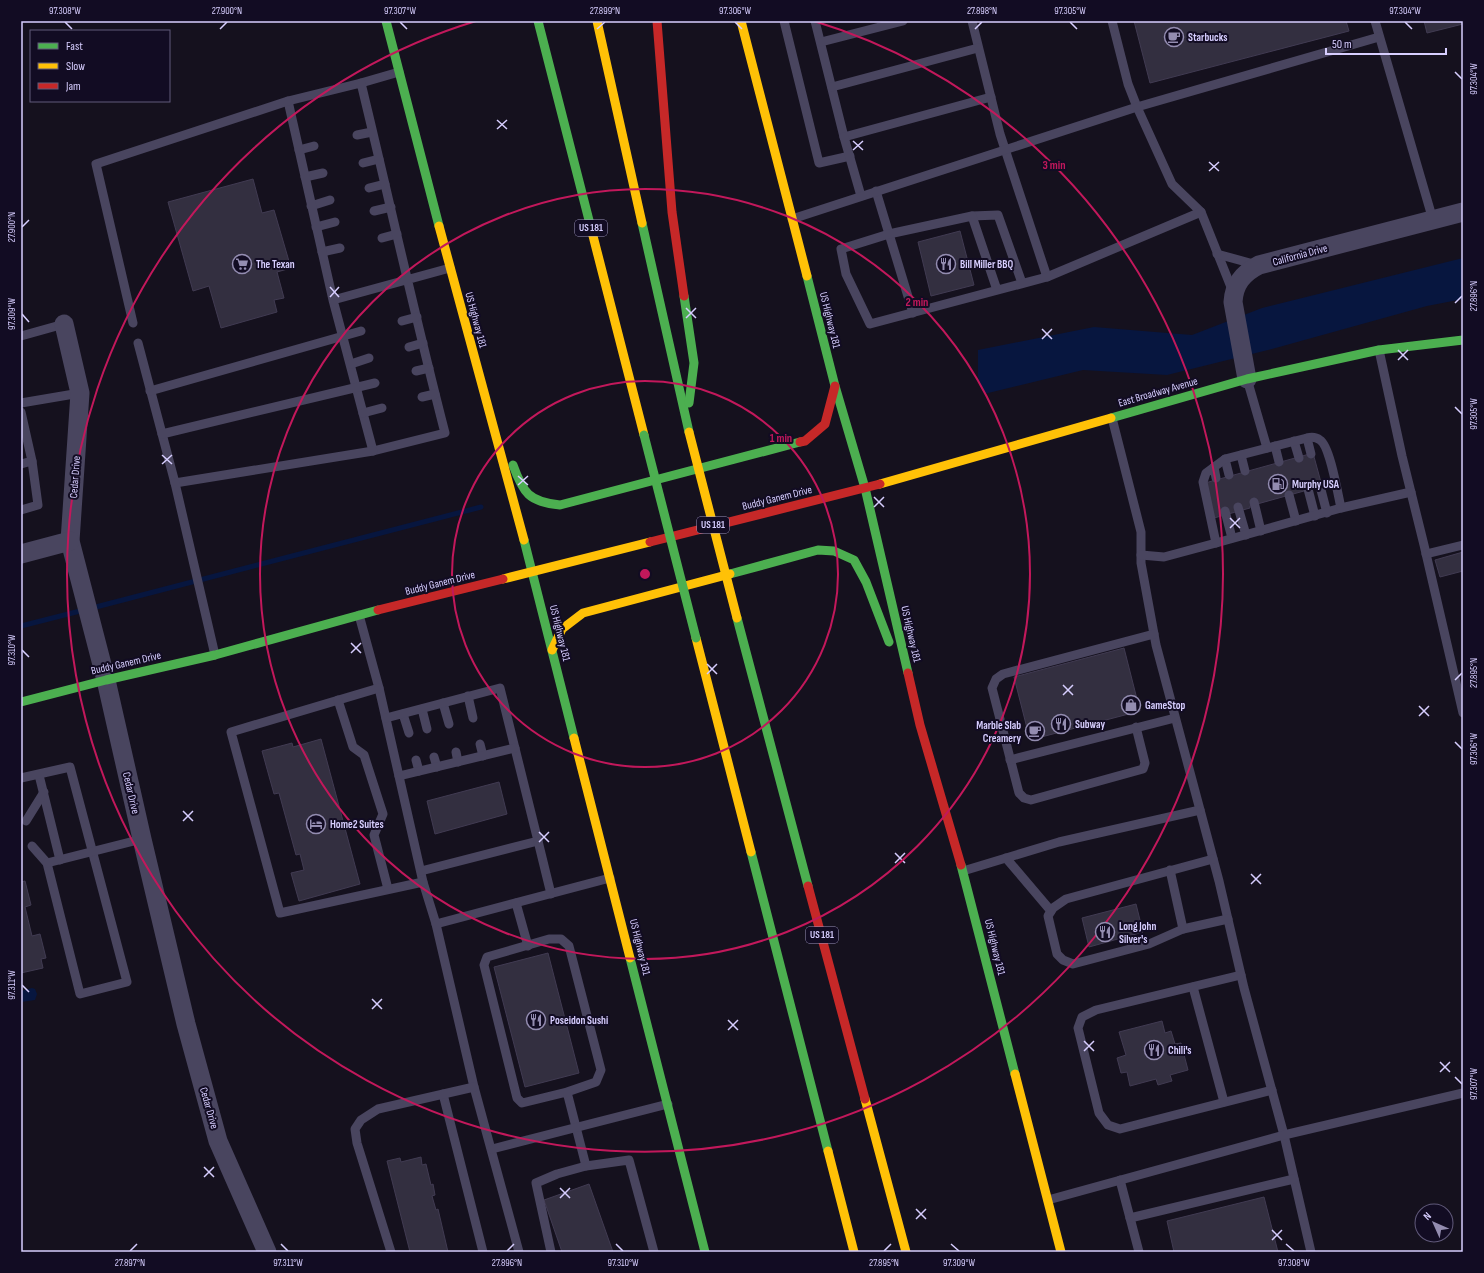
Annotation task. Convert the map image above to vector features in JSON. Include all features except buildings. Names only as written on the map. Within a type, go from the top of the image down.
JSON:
[{"type":"main road","name":"US Highway 181","points":[[386,21],[450,268],[532,571],[705,1252]]},
{"type":"main road","name":"US 181","points":[[538,21],[854,1252]]},
{"type":"main road","name":"US 181","points":[[597,21],[689,432],[906,1252]]},
{"type":"main road","points":[[657,21],[672,212],[694,363],[687,418]]},
{"type":"main road","name":"US Highway 181","points":[[742,21],[835,386],[865,488],[920,725],[963,871],[1061,1252]]},
{"type":"main road","name":"East Broadway Avenue","points":[[865,488],[1247,379],[1378,350],[1463,340]]},
{"type":"main road","points":[[482,386],[523,489],[535,499],[546,504],[560,505],[805,441],[825,424],[835,386]]},
{"type":"main road","name":"Buddy Ganem Drive","points":[[21,702],[106,680],[215,655],[359,615],[865,488]]},
{"type":"main road","points":[[552,650],[562,629],[583,613],[818,550],[834,550],[854,560],[866,582],[920,725]]},
{"type":"street","name":"California Drive","points":[[1233,293],[1241,277],[1248,270],[1259,266],[1463,212]]},
{"type":"street","points":[[1233,293],[1233,302],[1247,379]]},
{"type":"street","name":"Cedar Drive","points":[[64,324],[80,393],[70,541],[106,680],[186,1024],[218,1141],[267,1252]]},
{"type":"street","points":[[21,554],[70,541]]},
{"type":"lane","points":[[784,21],[819,162],[850,156]]},
{"type":"lane","points":[[815,21],[844,137],[861,196]]},
{"type":"lane","points":[[821,42],[903,21]]},
{"type":"lane","points":[[972,21],[1005,149],[1046,277]]},
{"type":"lane","points":[[1112,21],[1128,84],[1136,107],[1172,184],[1201,212],[1233,293]]},
{"type":"lane","points":[[1375,21],[1433,220]]},
{"type":"lane","points":[[792,219],[1136,107],[1379,37]]},
{"type":"lane","points":[[832,87],[978,48]]},
{"type":"lane","points":[[133,323],[96,164],[288,101],[361,83],[398,72]]},
{"type":"lane","points":[[175,483],[373,452],[445,433],[361,83]]},
{"type":"lane","points":[[844,137],[991,97]]},
{"type":"lane","points":[[288,101],[333,300],[373,452]]},
{"type":"lane","points":[[357,135],[372,132]]},
{"type":"lane","points":[[298,150],[314,146]]},
{"type":"lane","points":[[363,163],[379,159]]},
{"type":"lane","points":[[305,177],[323,173]]},
{"type":"lane","points":[[369,188],[385,184]]},
{"type":"lane","points":[[876,191],[913,313]]},
{"type":"lane","points":[[311,206],[330,200]]},
{"type":"lane","points":[[374,211],[390,207]]},
{"type":"lane","points":[[1022,284],[998,215],[972,216],[890,234],[841,249],[846,274],[870,324],[1022,284],[1046,277],[1201,212]]},
{"type":"lane","points":[[972,216],[997,290]]},
{"type":"lane","points":[[316,227],[335,222]]},
{"type":"lane","points":[[382,238],[397,234]]},
{"type":"lane","points":[[322,252],[340,248]]},
{"type":"lane","points":[[1217,254],[1259,266]]},
{"type":"lane","points":[[333,300],[450,268]]},
{"type":"lane","points":[[402,321],[417,316]]},
{"type":"lane","points":[[21,336],[64,324]]},
{"type":"lane","points":[[150,391],[361,331]]},
{"type":"lane","points":[[138,343],[175,483],[215,655]]},
{"type":"lane","points":[[409,347],[423,343]]},
{"type":"lane","points":[[1378,350],[1463,713]]},
{"type":"lane","points":[[351,364],[369,358]]},
{"type":"lane","points":[[416,371],[429,368]]},
{"type":"lane","points":[[1247,379],[1270,447],[1279,462]]},
{"type":"lane","points":[[162,434],[375,383]]},
{"type":"lane","points":[[21,403],[80,393]]},
{"type":"lane","points":[[422,397],[435,394]]},
{"type":"lane","points":[[363,413],[382,408]]},
{"type":"lane","points":[[21,412],[32,461],[38,505],[21,510]]},
{"type":"lane","points":[[1112,418],[1141,532],[1141,563],[1154,634],[1213,858],[1241,975],[1284,1135],[1311,1252]]},
{"type":"lane","points":[[1216,543],[1203,482],[1206,473],[1225,459],[1311,437],[1320,440],[1327,448],[1341,508]]},
{"type":"lane","points":[[1307,438],[1311,454]]},
{"type":"lane","points":[[1294,441],[1299,458]]},
{"type":"lane","points":[[1241,455],[1245,471]]},
{"type":"lane","points":[[1225,459],[1229,475]]},
{"type":"lane","points":[[21,464],[32,461]]},
{"type":"lane","points":[[1214,467],[1216,478]]},
{"type":"lane","points":[[1320,486],[1327,513]]},
{"type":"lane","points":[[1308,489],[1315,516]]},
{"type":"lane","points":[[1141,555],[1164,557],[1341,508],[1411,492]]},
{"type":"lane","points":[[1289,494],[1296,521]]},
{"type":"lane","points":[[1254,502],[1261,530]]},
{"type":"lane","points":[[1238,507],[1246,535]]},
{"type":"lane","points":[[1225,511],[1232,538]]},
{"type":"lane","points":[[1426,554],[1463,545]]},
{"type":"lane","points":[[359,615],[379,688],[423,882],[436,924],[474,1087],[519,1252]]},
{"type":"lane","points":[[1136,727],[1145,763],[1143,769],[1032,800],[1024,798],[1019,793],[992,688],[996,679],[1003,674],[1154,634]]},
{"type":"lane","points":[[379,688],[231,732],[280,913],[423,882]]},
{"type":"lane","points":[[386,718],[500,688],[550,894]]},
{"type":"lane","points":[[468,696],[473,718]]},
{"type":"lane","points":[[338,700],[353,747],[364,755],[383,814],[374,835],[388,890]]},
{"type":"lane","points":[[443,703],[449,724]]},
{"type":"lane","points":[[422,709],[427,729]]},
{"type":"lane","points":[[403,714],[408,734]]},
{"type":"lane","points":[[1010,760],[1175,718]]},
{"type":"lane","points":[[480,744],[483,756]]},
{"type":"lane","points":[[399,776],[515,748]]},
{"type":"lane","points":[[456,752],[458,762]]},
{"type":"lane","points":[[434,757],[437,767]]},
{"type":"lane","points":[[416,760],[419,771]]},
{"type":"lane","points":[[21,778],[70,767],[127,982],[80,994],[47,863],[32,846]]},
{"type":"lane","points":[[39,775],[60,860]]},
{"type":"lane","points":[[26,821],[44,792]]},
{"type":"lane","points":[[963,871],[1059,842],[1200,810]]},
{"type":"lane","points":[[47,863],[142,839]]},
{"type":"lane","points":[[421,871],[538,841]]},
{"type":"lane","points":[[1006,858],[1051,911]]},
{"type":"lane","points":[[1213,858],[1066,899],[1053,908],[1048,916],[1057,954],[1063,960],[1073,964],[1149,944],[1183,929],[1228,919]]},
{"type":"lane","points":[[1170,870],[1183,929]]},
{"type":"lane","points":[[436,924],[610,878]]},
{"type":"lane","points":[[516,903],[528,946]]},
{"type":"lane","points":[[549,939],[561,939],[569,946],[601,1070],[596,1082],[567,1092],[522,1103],[517,1098],[484,965],[486,957],[549,939]]},
{"type":"lane","points":[[1241,975],[1096,1010],[1082,1017],[1078,1028],[1099,1113],[1108,1125],[1120,1129],[1272,1090]]},
{"type":"lane","points":[[1193,986],[1224,1102]]},
{"type":"lane","points":[[391,1252],[357,1143],[355,1129],[361,1120],[378,1109],[474,1087]]},
{"type":"lane","points":[[567,1092],[578,1128],[586,1166]]},
{"type":"lane","points":[[1048,1200],[1284,1135],[1463,1093]]},
{"type":"lane","points":[[444,1094],[483,1252]]},
{"type":"lane","points":[[492,1150],[668,1104]]},
{"type":"lane","points":[[551,1252],[536,1183],[557,1174],[586,1166],[629,1160],[654,1252]]},
{"type":"lane","points":[[1130,1218],[1294,1179]]},
{"type":"lane","points":[[1120,1180],[1138,1252]]},
{"type":"water","points":[[1463,258],[1463,299],[1427,306],[1272,349],[1167,375],[1083,370],[984,394],[978,377],[978,350],[1094,327],[1192,335],[1262,308]]},
{"type":"water","points":[[32,988],[35,989],[37,994],[35,1000],[21,1002],[21,991]]},
{"type":"waterway","points":[[92,608],[481,507]]},
{"type":"waterway","points":[[21,626],[84,610]]},
{"type":"traffic: fast","points":[[386,21],[439,226]]},
{"type":"traffic: fast","points":[[538,21],[592,232]]},
{"type":"traffic: fast","points":[[642,223],[689,432]]},
{"type":"traffic: fast","points":[[807,276],[835,386],[865,488],[908,673]]},
{"type":"traffic: fast","points":[[684,296],[694,363],[689,403]]},
{"type":"traffic: fast","points":[[1111,418],[1247,379],[1379,350],[1463,340]]},
{"type":"traffic: fast","points":[[644,435],[696,638]]},
{"type":"traffic: fast","points":[[513,465],[520,483],[529,494],[534,498],[549,504],[560,505],[800,442]]},
{"type":"traffic: fast","points":[[524,540],[574,738]]},
{"type":"traffic: fast","points":[[730,574],[818,550],[834,551],[854,560],[866,582],[889,642]]},
{"type":"traffic: fast","points":[[21,702],[106,680],[215,655],[378,610]]},
{"type":"traffic: fast","points":[[737,618],[808,886]]},
{"type":"traffic: fast","points":[[751,852],[828,1151]]},
{"type":"traffic: fast","points":[[961,865],[1015,1074]]},
{"type":"traffic: fast","points":[[630,958],[705,1252]]},
{"type":"traffic: slow","points":[[597,21],[642,223]]},
{"type":"traffic: slow","points":[[741,21],[807,276]]},
{"type":"traffic: slow","points":[[439,226],[524,540]]},
{"type":"traffic: slow","points":[[592,232],[644,435]]},
{"type":"traffic: slow","points":[[880,484],[1111,418]]},
{"type":"traffic: slow","points":[[689,432],[737,618]]},
{"type":"traffic: slow","points":[[503,579],[650,542]]},
{"type":"traffic: slow","points":[[552,650],[562,629],[583,613],[730,574]]},
{"type":"traffic: slow","points":[[696,638],[751,852]]},
{"type":"traffic: slow","points":[[574,738],[630,958]]},
{"type":"traffic: slow","points":[[1015,1074],[1061,1252]]},
{"type":"traffic: slow","points":[[865,1099],[906,1252]]},
{"type":"traffic: slow","points":[[828,1151],[854,1252]]},
{"type":"traffic: jam","points":[[657,21],[672,212],[684,296]]},
{"type":"traffic: jam","points":[[800,442],[805,441],[825,424],[835,386]]},
{"type":"traffic: jam","points":[[650,542],[880,484]]},
{"type":"traffic: jam","points":[[378,610],[503,579]]},
{"type":"traffic: jam","points":[[908,673],[920,725],[961,865]]},
{"type":"traffic: jam","points":[[808,886],[865,1099]]},
{"type":"place","name":"Starbucks","points":[[1174,37]]},
{"type":"place","name":"The Texan","points":[[242,264]]},
{"type":"place","name":"Bill Miller BBQ","points":[[946,264]]},
{"type":"place","name":"Murphy USA","points":[[1278,484]]},
{"type":"place","name":"GameStop","points":[[1131,705]]},
{"type":"place","name":"Subway","points":[[1061,724]]},
{"type":"place","name":"Marble Slab Creamery","points":[[1035,731]]},
{"type":"place","name":"Home2 Suites","points":[[316,824]]},
{"type":"place","name":"Long John Silver's","points":[[1105,932]]},
{"type":"place","name":"Poseidon Sushi","points":[[536,1020]]},
{"type":"place","name":"Chili's","points":[[1154,1050]]}]
